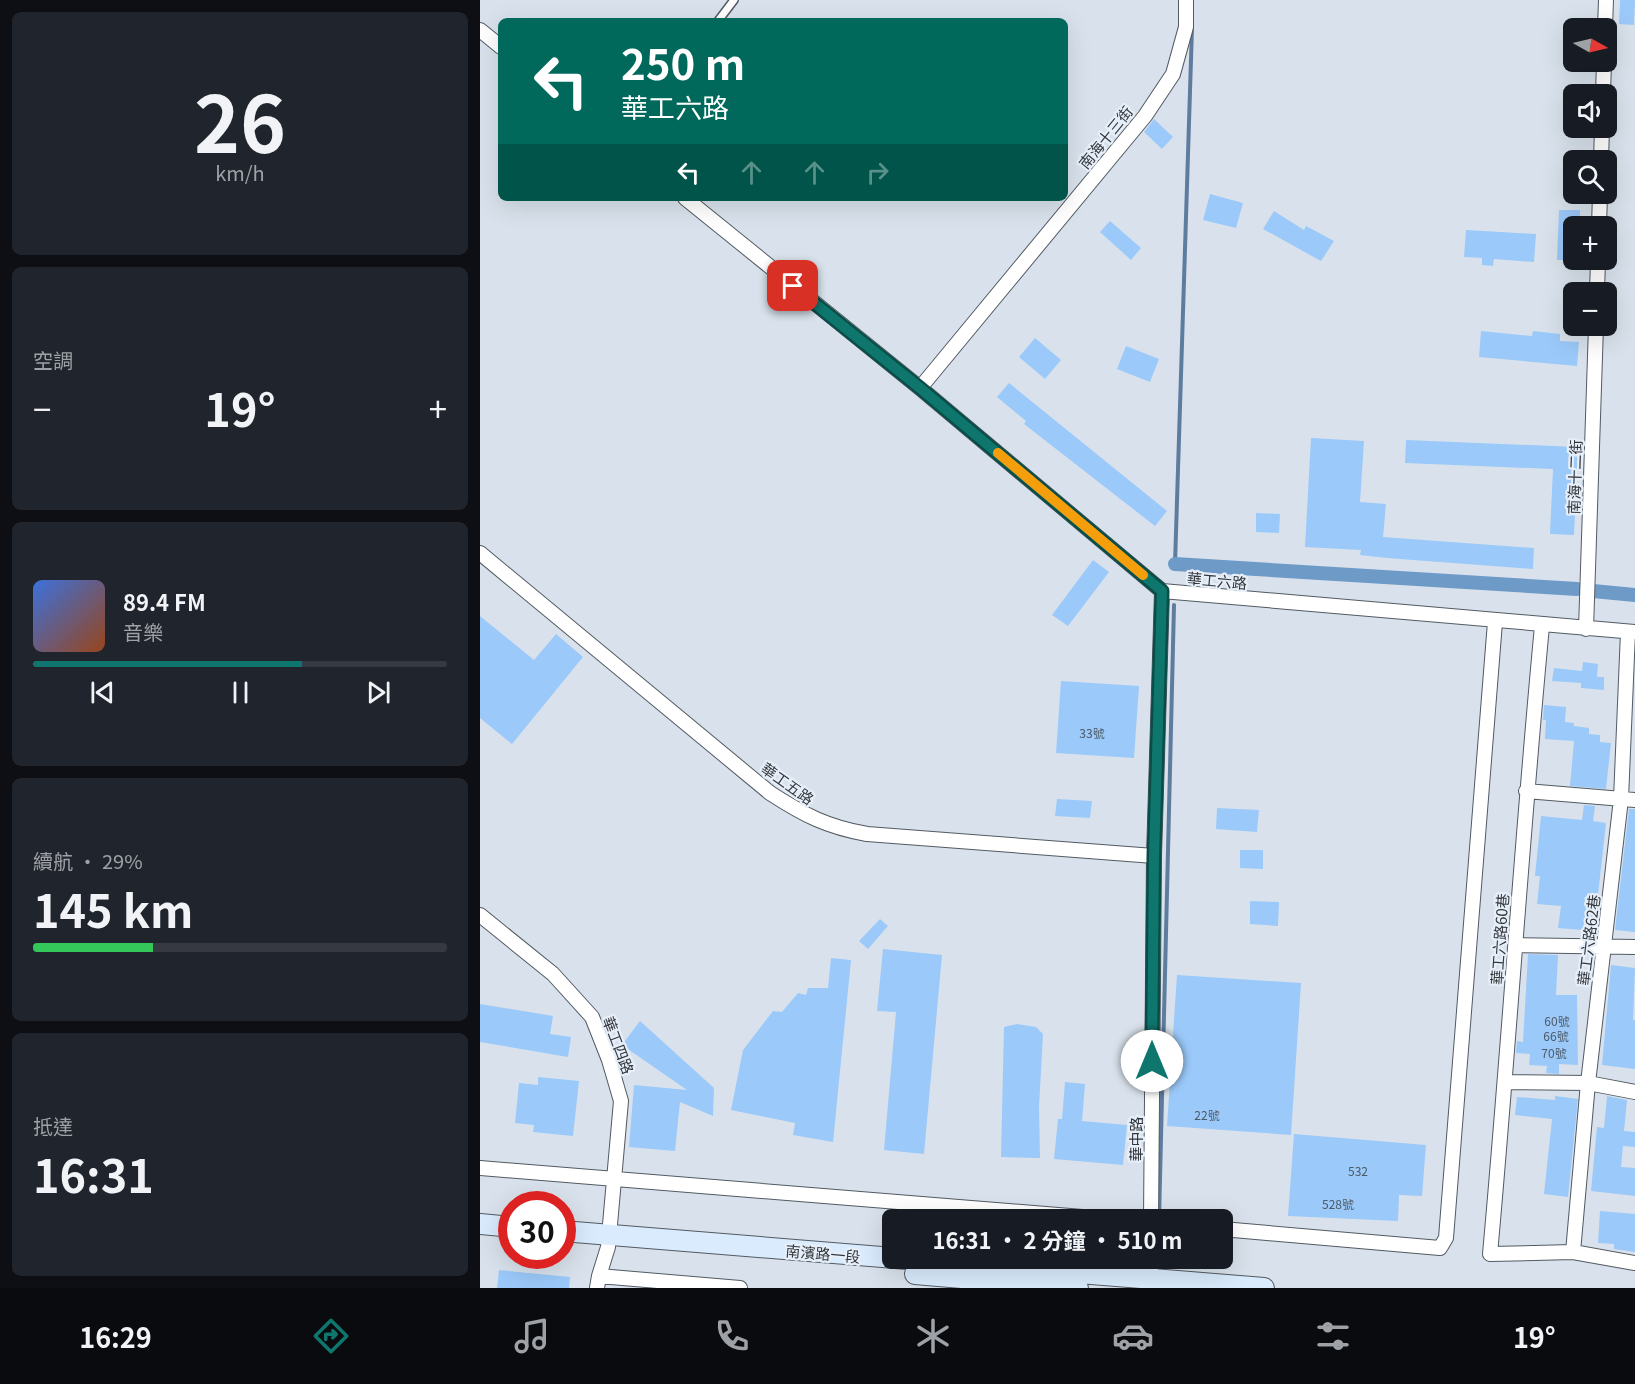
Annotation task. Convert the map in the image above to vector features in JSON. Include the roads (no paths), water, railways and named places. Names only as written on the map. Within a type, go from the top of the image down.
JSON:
[{"type":"main road","points":[[480,1224],[498,1226]]},
{"type":"main road","name":"南濱路一段","points":[[576,1234],[609,1241],[1078,1288]]},
{"type":"main road","points":[[480,1237],[498,1239]]},
{"type":"main road","name":"南濱路一段","points":[[576,1243],[609,1241],[1150,1283],[1264,1288]]},
{"type":"street","name":"南海十三街","points":[[920,388],[1144,116],[1173,74],[1186,27],[1186,0]]},
{"type":"street","points":[[1605,18],[1606,0]]},
{"type":"street","points":[[480,30],[498,45]]},
{"type":"street","points":[[689,201],[920,388],[1162,591]]},
{"type":"street","name":"南海十二街","points":[[1586,629],[1596,336]]},
{"type":"street","name":"華工五路","points":[[480,553],[770,793],[804,815],[836,828],[867,834],[1154,856]]},
{"type":"street","name":"華工六路","points":[[1162,591],[1495,622],[1631,632]]},
{"type":"street","name":"華中路","points":[[1151,1209],[1154,856],[1162,591]]},
{"type":"street","points":[[1233,1229],[1440,1248],[1446,1239],[1495,622]]},
{"type":"street","name":"華工六路60巷","points":[[1542,626],[1526,791],[1506,1082],[1490,1254],[1573,1252]]},
{"type":"street","name":"華工六路62巷","points":[[1573,1252],[1603,945],[1628,799],[1631,632]]},
{"type":"street","points":[[1526,791],[1628,799]]},
{"type":"street","name":"華工四路","points":[[480,915],[553,974],[592,1017],[609,1060],[621,1101],[609,1241],[598,1282]]},
{"type":"street","points":[[1516,945],[1635,947]]},
{"type":"street","points":[[1506,1082],[1588,1083],[1635,1092]]},
{"type":"street","points":[[480,1168],[987,1209]]},
{"type":"street","points":[[1573,1252],[1635,1263]]},
{"type":"street","points":[[598,1282],[740,1288]]},
{"type":"lane","points":[[720,18],[734,0]]},
{"type":"waterway","points":[[1175,564],[1192,28]]},
{"type":"waterway","points":[[1175,564],[1577,589]]},
{"type":"waterway","points":[[1593,591],[1635,595]]},
{"type":"waterway","points":[[1159,1209],[1174,605]]}]
